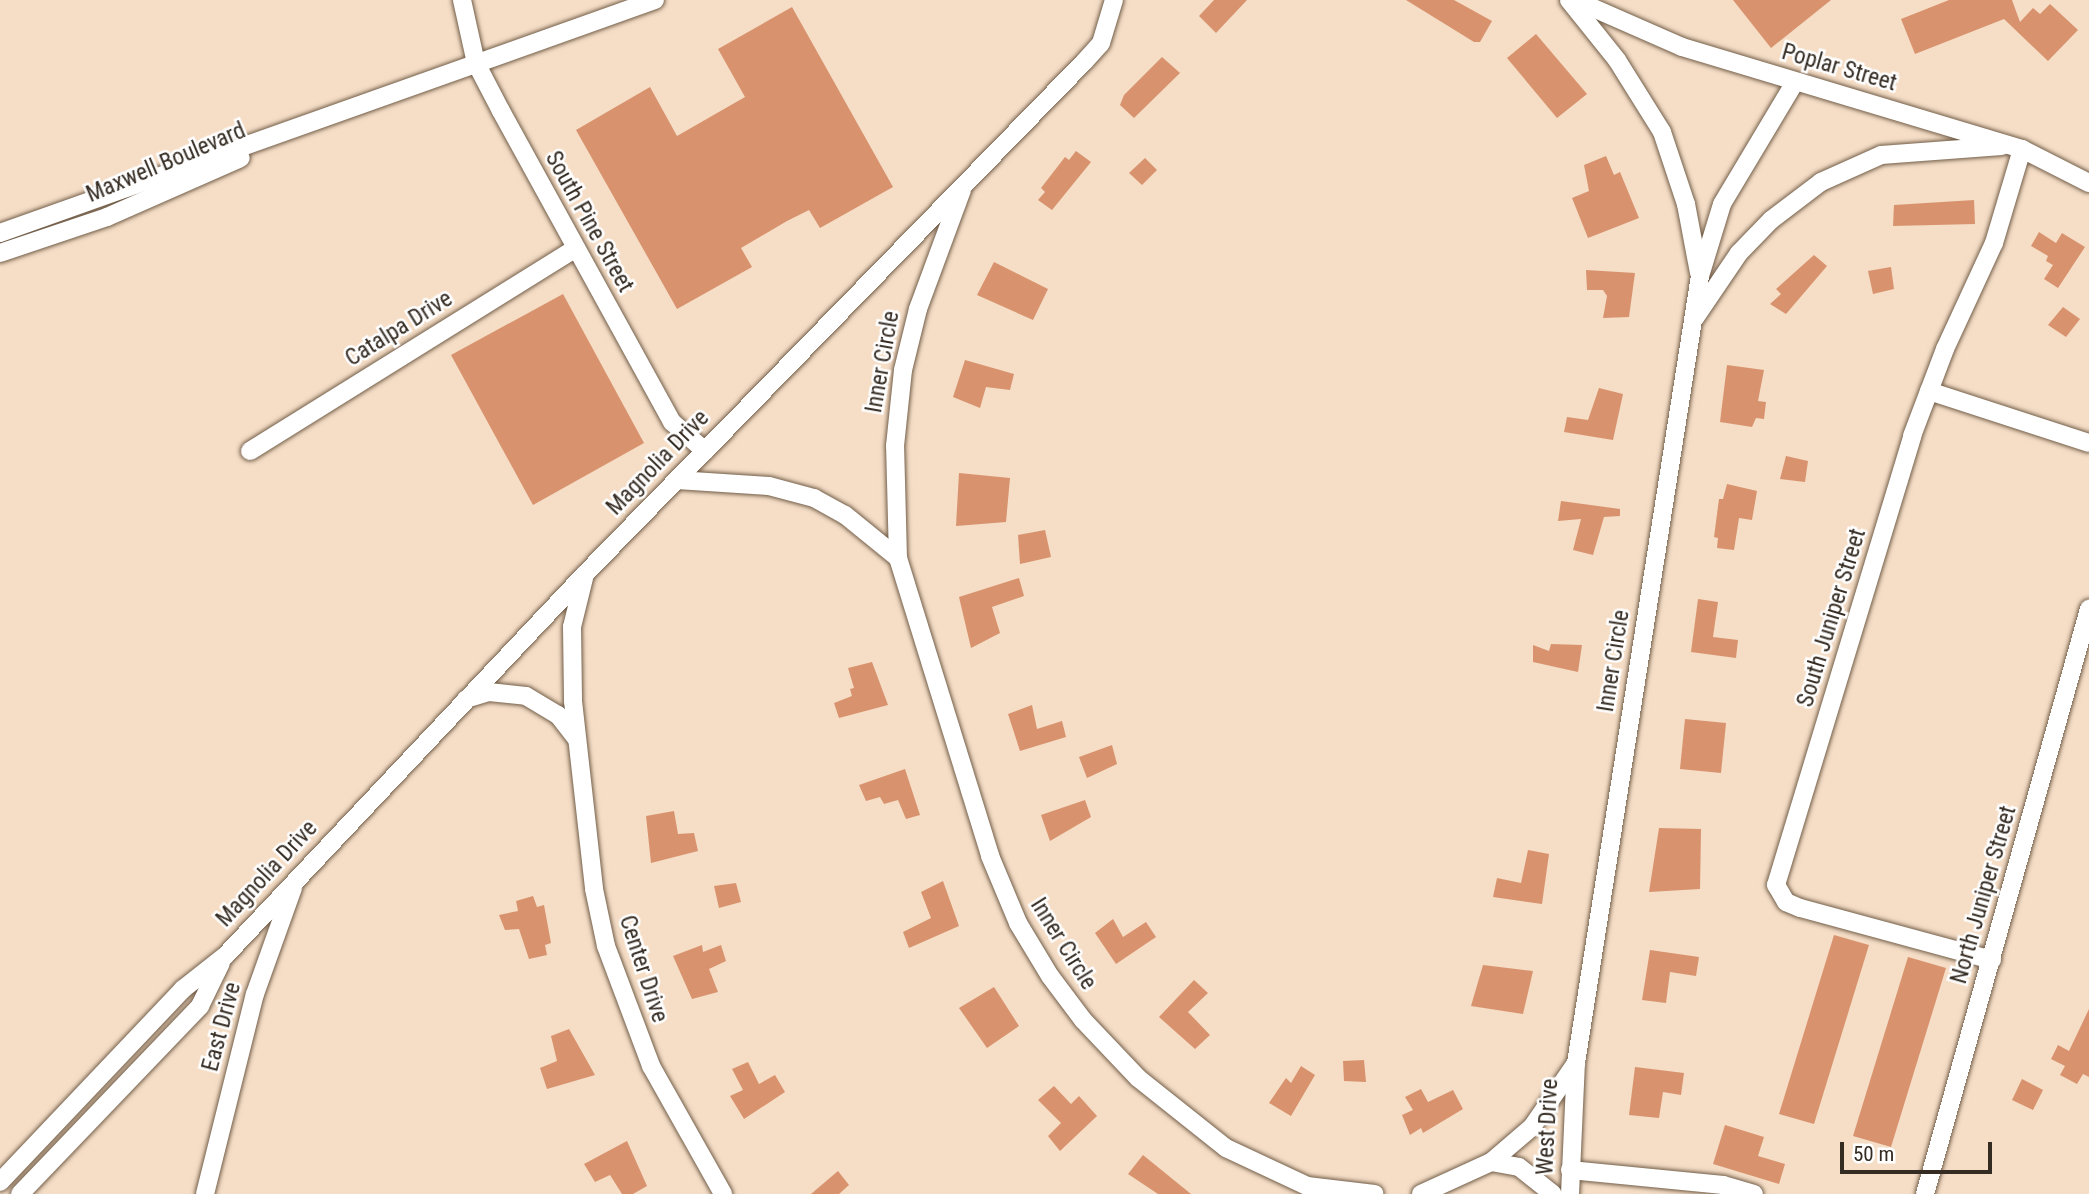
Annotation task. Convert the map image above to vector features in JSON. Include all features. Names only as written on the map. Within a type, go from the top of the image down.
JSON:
[{"type":"street","name":"South Pine Street","points":[[462,0],[476,63],[575,249],[672,422],[705,451]]},
{"type":"street","name":"Maxwell Boulevard","points":[[0,233],[655,0]]},
{"type":"street","name":"Magnolia Drive","points":[[0,1182],[183,989],[225,956],[585,574],[1101,43],[1114,0]]},
{"type":"street","points":[[1569,0],[1617,60],[1662,132],[1686,204],[1700,276]]},
{"type":"street","name":"Poplar Street","points":[[1575,0],[1682,47],[2016,147],[2089,183]]},
{"type":"street","name":"Inner Circle","points":[[1421,1194],[1491,1162],[1532,1127],[1576,1063],[1700,276],[1722,204],[1795,82]]},
{"type":"street","name":"Maxwell Boulevard","points":[[0,253],[107,217],[349,109]]},
{"type":"street","points":[[1691,324],[1739,253],[1771,220],[1821,182],[1881,155],[2016,147]]},
{"type":"street","name":"South Juniper Street","points":[[1992,961],[1800,908],[1786,902],[1776,886],[1929,391],[1994,243],[2016,147]]},
{"type":"street","name":"Inner Circle","points":[[964,183],[918,309],[903,370],[895,446],[898,558],[990,856],[1018,923],[1050,976],[1105,1045],[1171,1107],[1226,1148],[1309,1190],[1375,1194]]},
{"type":"street","name":"Catalpa Drive","points":[[250,452],[575,249]]},
{"type":"street","points":[[1929,391],[2089,443]]},
{"type":"street","points":[[677,480],[769,486],[814,498],[845,515],[898,558]]},
{"type":"street","name":"Center Drive","points":[[585,574],[572,627],[578,740],[594,889],[606,946],[651,1066],[723,1194]]},
{"type":"street","name":"North Juniper Street","points":[[1925,1194],[2089,608]]},
{"type":"street","points":[[466,699],[489,692],[526,696],[558,715],[578,740]]},
{"type":"street","name":"East Drive","points":[[205,1194],[255,994],[299,876]]},
{"type":"street","name":"Magnolia Drive","points":[[20,1194],[200,1006],[225,956]]},
{"type":"street","name":"West Drive","points":[[1570,1194],[1576,1063]]},
{"type":"street","points":[[1491,1162],[1519,1167],[1553,1194]]},
{"type":"street","points":[[1570,1170],[1723,1185],[1754,1194]]},
{"type":"building","points":[[1214,0],[1247,0],[1216,33],[1199,16]]},
{"type":"building","points":[[1406,0],[1454,0],[1492,21],[1480,42],[1474,42]]},
{"type":"building","points":[[1733,0],[1831,0],[1771,48]]},
{"type":"building","points":[[1949,0],[2012,0],[2020,22],[2033,8],[2040,14],[2050,4],[2078,30],[2048,61],[2004,19],[1915,54],[1901,19]]},
{"type":"building","points":[[792,7],[893,187],[820,228],[809,210],[787,221],[741,248],[752,267],[677,309],[576,130],[650,87],[677,136],[745,97],[718,49]]},
{"type":"building","points":[[1536,34],[1587,94],[1557,118],[1507,58]]},
{"type":"building","points":[[1162,57],[1180,73],[1134,118],[1120,105],[1124,95]]},
{"type":"building","points":[[1076,151],[1091,162],[1052,210],[1038,200],[1045,192],[1041,188],[1065,157],[1069,160]]},
{"type":"building","points":[[1606,156],[1614,175],[1620,172],[1639,218],[1588,238],[1572,198],[1589,191],[1584,165]]},
{"type":"building","points":[[1145,158],[1157,170],[1142,185],[1129,173]]},
{"type":"building","points":[[1974,200],[1975,224],[1893,226],[1894,205]]},
{"type":"building","points":[[2039,232],[2056,243],[2062,233],[2085,247],[2058,288],[2044,279],[2053,265],[2046,261],[2048,256],[2031,246]]},
{"type":"building","points":[[1814,255],[1827,266],[1786,314],[1770,304],[1781,294],[1776,289]]},
{"type":"building","points":[[994,262],[1048,289],[1033,320],[977,295]]},
{"type":"building","points":[[1891,267],[1894,289],[1873,294],[1868,271]]},
{"type":"building","points":[[1586,270],[1635,273],[1629,317],[1603,318],[1607,296],[1603,290],[1587,290]]},
{"type":"building","points":[[563,294],[644,443],[533,505],[451,355]]},
{"type":"building","points":[[2063,307],[2080,319],[2066,337],[2048,325]]},
{"type":"building","points":[[965,360],[1014,374],[1010,390],[986,387],[980,408],[953,397]]},
{"type":"building","points":[[1727,365],[1764,370],[1758,401],[1766,402],[1764,419],[1756,418],[1752,427],[1720,422]]},
{"type":"building","points":[[1599,388],[1623,394],[1613,440],[1564,432],[1567,417],[1588,420]]},
{"type":"building","points":[[1786,456],[1808,461],[1805,482],[1780,479]]},
{"type":"building","points":[[959,473],[1010,478],[1006,522],[956,526]]},
{"type":"building","points":[[1727,484],[1757,491],[1752,520],[1739,518],[1734,550],[1717,548],[1718,538],[1714,537],[1719,499],[1723,499]]},
{"type":"building","points":[[1561,501],[1620,509],[1620,516],[1604,517],[1593,555],[1573,550],[1581,519],[1558,521]]},
{"type":"building","points":[[1045,530],[1051,557],[1020,564],[1018,535]]},
{"type":"building","points":[[1019,578],[1024,596],[992,607],[1000,633],[971,648],[959,597]]},
{"type":"building","points":[[1698,599],[1718,602],[1713,637],[1738,640],[1736,658],[1691,652]]},
{"type":"building","points":[[1551,644],[1582,645],[1578,672],[1533,662],[1533,645],[1549,651]]},
{"type":"building","points":[[872,662],[888,705],[839,718],[834,703],[852,696],[850,689],[854,688],[848,668]]},
{"type":"building","points":[[1032,705],[1037,729],[1062,721],[1066,737],[1020,751],[1008,714]]},
{"type":"building","points":[[1685,719],[1726,723],[1721,773],[1680,769]]},
{"type":"building","points":[[1112,745],[1117,764],[1087,778],[1079,757]]},
{"type":"building","points":[[905,769],[920,815],[906,819],[898,800],[884,804],[880,797],[866,801],[859,785]]},
{"type":"building","points":[[1085,800],[1091,817],[1050,841],[1041,815]]},
{"type":"building","points":[[674,811],[678,834],[694,833],[698,851],[651,863],[646,816]]},
{"type":"building","points":[[1659,828],[1701,829],[1700,889],[1649,892]]},
{"type":"building","points":[[1528,850],[1549,854],[1542,904],[1493,897],[1497,878],[1521,883]]},
{"type":"building","points":[[943,881],[959,926],[909,948],[903,932],[931,918],[921,892]]},
{"type":"building","points":[[736,883],[741,902],[719,908],[714,886]]},
{"type":"building","points":[[533,896],[537,907],[544,905],[551,943],[545,945],[547,955],[529,959],[519,929],[505,930],[499,915],[518,911],[516,901]]},
{"type":"building","points":[[1113,919],[1123,937],[1146,922],[1156,937],[1116,964],[1095,933]]},
{"type":"building","points":[[1834,935],[1869,945],[1814,1124],[1779,1114]]},
{"type":"building","points":[[702,945],[703,952],[721,945],[726,961],[709,969],[718,992],[692,999],[673,956]]},
{"type":"building","points":[[1650,950],[1699,957],[1696,976],[1670,972],[1666,1003],[1642,1000]]},
{"type":"building","points":[[1908,957],[1946,968],[1891,1147],[1853,1136]]},
{"type":"building","points":[[1483,965],[1533,971],[1523,1014],[1471,1006]]},
{"type":"building","points":[[1194,980],[1208,993],[1188,1012],[1210,1035],[1195,1049],[1159,1017]]},
{"type":"building","points":[[994,987],[1019,1026],[987,1048],[959,1008]]},
{"type":"building","points":[[2089,1009],[2089,1077],[2083,1074],[2077,1084],[2060,1075],[2065,1066],[2051,1059],[2058,1045],[2069,1051]]},
{"type":"building","points":[[569,1029],[595,1075],[547,1089],[540,1068],[557,1061],[551,1036]]},
{"type":"building","points":[[1364,1060],[1366,1082],[1344,1081],[1343,1061]]},
{"type":"building","points":[[748,1062],[759,1084],[775,1075],[785,1092],[744,1119],[730,1096],[743,1090],[732,1069]]},
{"type":"building","points":[[1301,1066],[1315,1075],[1291,1116],[1269,1103],[1286,1078],[1291,1083]]},
{"type":"building","points":[[1635,1067],[1684,1073],[1681,1095],[1663,1092],[1659,1118],[1629,1115]]},
{"type":"building","points":[[2022,1079],[2043,1090],[2033,1110],[2012,1100]]},
{"type":"building","points":[[1054,1086],[1071,1104],[1079,1096],[1097,1116],[1060,1151],[1048,1136],[1061,1123],[1038,1100]]},
{"type":"building","points":[[1421,1089],[1428,1102],[1453,1090],[1463,1109],[1423,1133],[1421,1128],[1410,1135],[1402,1115],[1413,1110],[1405,1097]]},
{"type":"building","points":[[1725,1125],[1764,1137],[1758,1156],[1785,1164],[1779,1184],[1713,1164]]},
{"type":"building","points":[[627,1141],[647,1186],[633,1194],[622,1194],[610,1175],[595,1182],[584,1164]]},
{"type":"building","points":[[1143,1155],[1191,1194],[1158,1194],[1128,1174]]},
{"type":"building","points":[[838,1171],[849,1185],[839,1194],[811,1194]]}]
